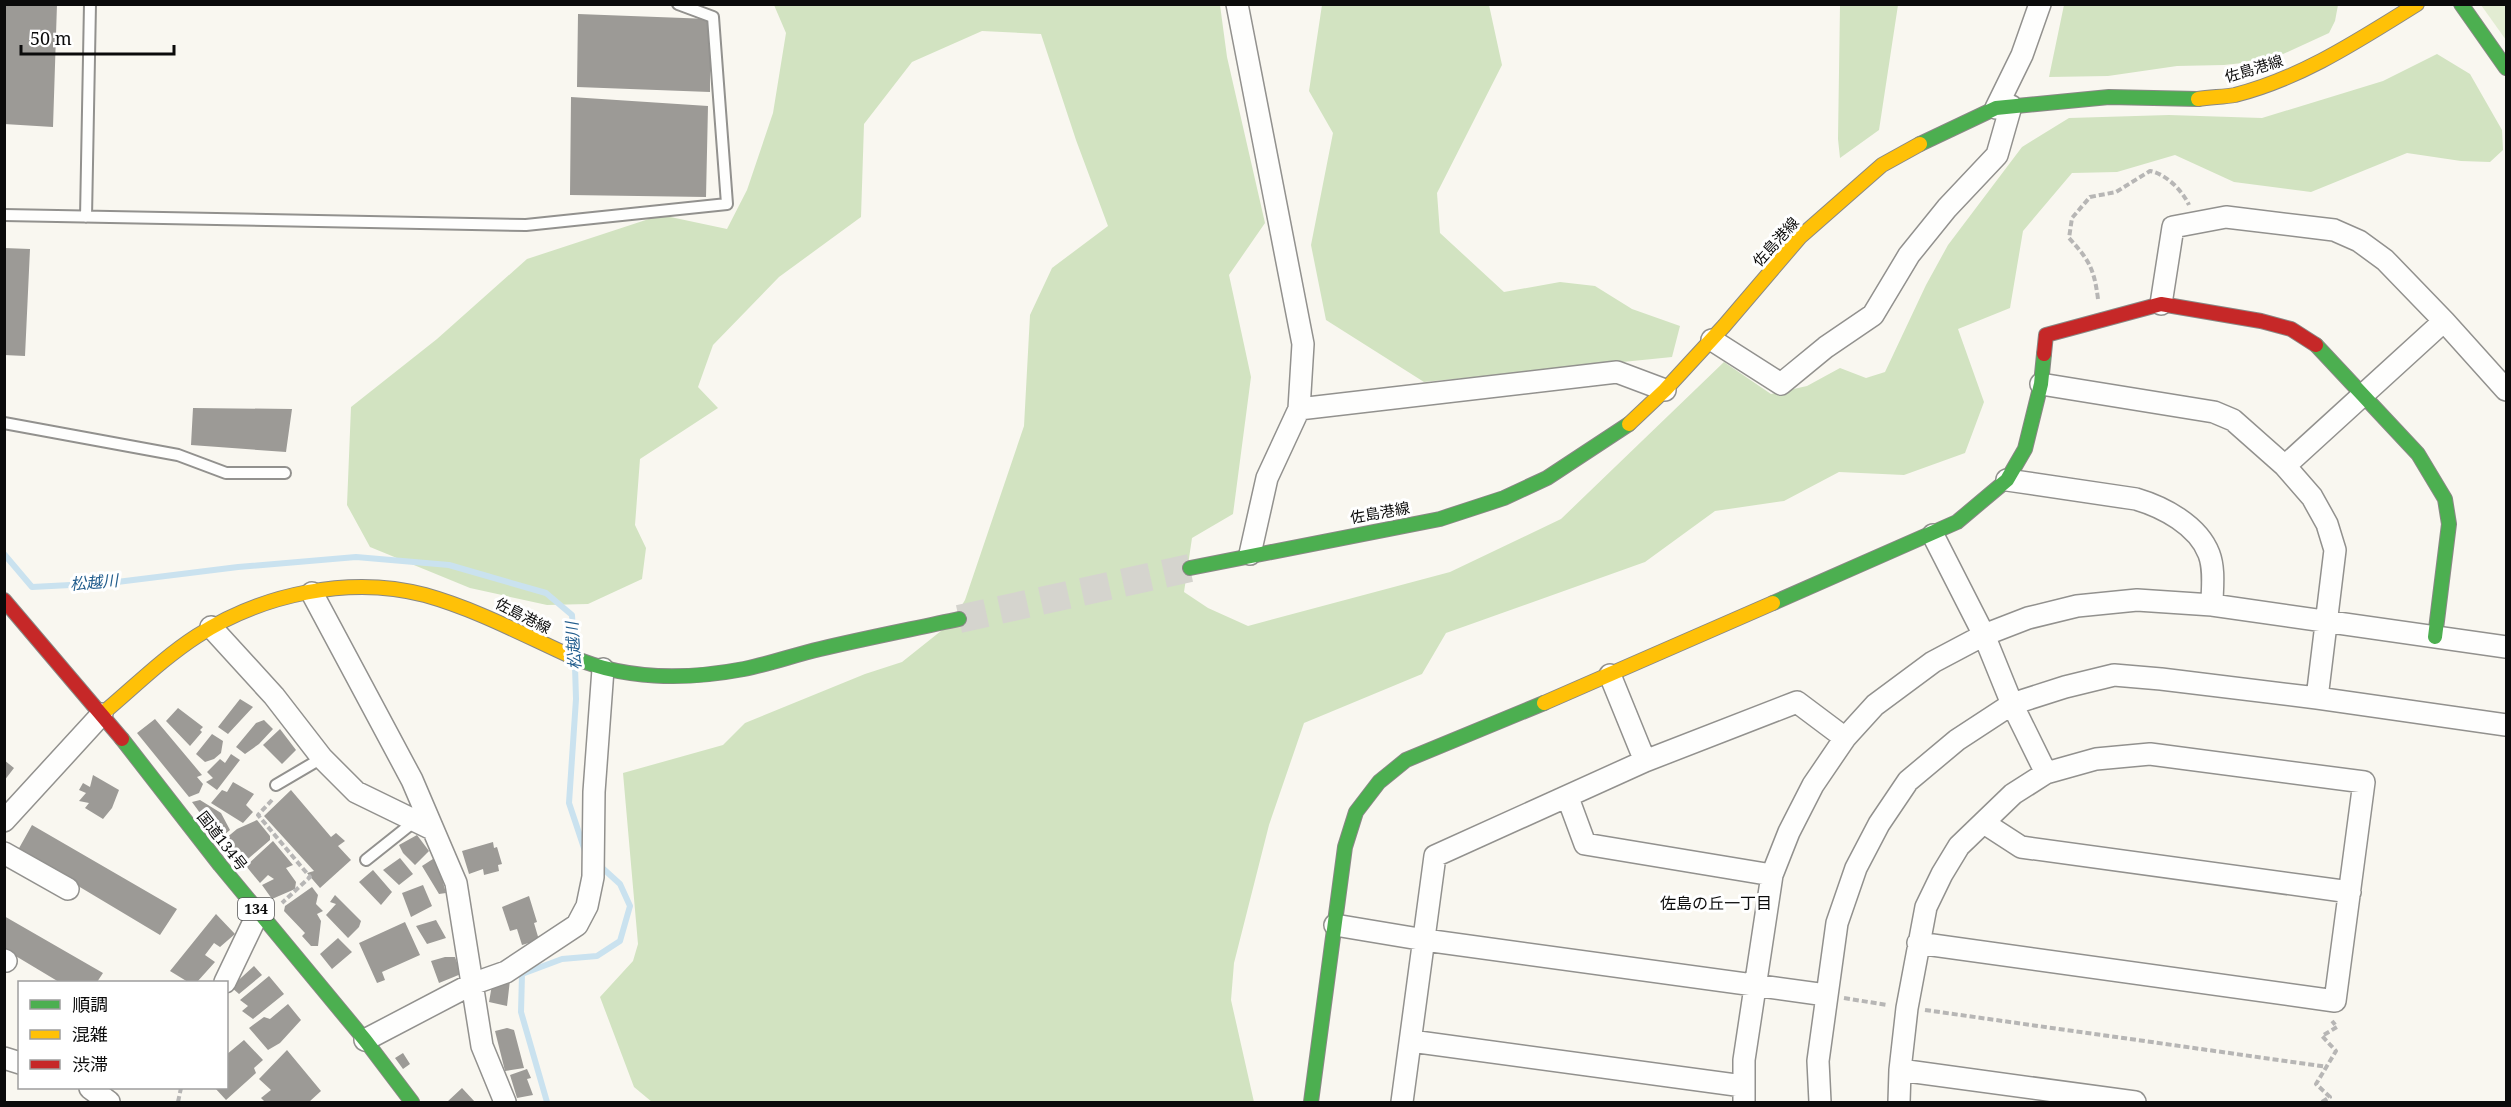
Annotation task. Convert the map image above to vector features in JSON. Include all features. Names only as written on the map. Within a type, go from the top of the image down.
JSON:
[{"type":"main road","name":"佐島港線","points":[[1190,568],[1250,554],[1440,519],[1504,498],[1547,478],[1625,428],[1712,340],[1800,237],[1882,165],[1942,132],[2003,107],[2109,97],[2195,99],[2234,95],[2275,82],[2330,58],[2417,4]]},
{"type":"main road","points":[[2461,4],[2506,68]]},
{"type":"main road","points":[[1311,1102],[1345,847],[1356,812],[1379,782],[1406,760],[1610,675],[1933,535],[1957,522],[2007,480],[2025,449],[2041,384],[2046,335],[2161,304],[2261,321],[2291,329],[2318,346],[2418,454],[2445,499],[2448,524],[2435,637]]},
{"type":"main road","name":"佐島港線","points":[[102,714],[184,645],[211,627],[256,606],[351,587],[388,588],[436,599],[482,614],[548,648],[599,668],[635,674],[680,675],[743,669],[820,649],[959,619]]},
{"type":"main road","name":"国道134号","points":[[4,600],[102,714],[261,916],[365,1040],[412,1102]]},
{"type":"street","points":[[1237,4],[1303,344],[1299,409],[1267,478],[1250,554]]},
{"type":"street","points":[[1712,340],[1781,384],[1826,347],[1873,315],[1909,255],[1947,208],[1997,155],[2003,107],[2040,4]]},
{"type":"street","points":[[2161,304],[2173,227],[2226,217],[2334,230],[2360,240],[2385,260],[2506,390]]},
{"type":"street","points":[[2285,466],[2444,321]]},
{"type":"street","points":[[1299,409],[1617,372],[1665,390]]},
{"type":"street","points":[[2041,384],[2214,412],[2233,420],[2285,466],[2312,497],[2327,524],[2335,550],[2317,698]]},
{"type":"street","points":[[2007,480],[2136,499],[2180,518],[2208,553],[2213,573],[2212,606]]},
{"type":"street","points":[[1933,535],[1984,635],[2012,704],[2046,773]]},
{"type":"street","points":[[312,593],[412,780],[423,825],[456,883],[482,1046],[505,1102]]},
{"type":"street","points":[[1411,1041],[1744,1094],[1744,1060],[1772,875],[1813,785],[1845,738],[1875,705],[1933,662],[1984,635],[2028,618],[2078,606],[2137,600],[2212,606],[2506,647]]},
{"type":"street","points":[[211,627],[274,696],[322,758],[357,792],[423,825]]},
{"type":"street","points":[[365,1040],[472,984],[506,972],[577,925],[587,906],[593,877],[599,668]]},
{"type":"street","points":[[1610,675],[1645,761]]},
{"type":"street","points":[[1820,1102],[1818,1061],[1837,923],[1856,868],[1879,824],[1908,782],[1957,740],[2012,704],[2065,687],[2114,675],[2317,698],[2506,725]]},
{"type":"street","points":[[1402,1102],[1435,856],[1568,798],[1645,761],[1797,702],[1845,738]]},
{"type":"street","points":[[5,818],[102,714]]},
{"type":"street","points":[[1899,1102],[1900,1070],[1908,1008],[1918,943],[1926,907],[1959,846],[2013,794],[2046,773],[2096,759],[2150,754],[2364,782],[2335,1001],[1918,943]]},
{"type":"street","points":[[1568,798],[1585,844],[1772,875]]},
{"type":"street","points":[[1984,823],[2021,847],[2350,892]]},
{"type":"street","points":[[4,854],[68,889]]},
{"type":"street","points":[[226,981],[261,916]]},
{"type":"street","points":[[1335,925],[1425,940],[1826,995]]},
{"type":"street","points":[[1900,1070],[2135,1102]]},
{"type":"street","points":[[91,1089],[109,1102]]},
{"type":"lane","points":[[86,217],[90,4]]},
{"type":"lane","points":[[4,215],[526,225],[727,204],[713,17],[678,4]]},
{"type":"lane","points":[[4,423],[178,455],[226,473],[285,473]]},
{"type":"lane","points":[[276,785],[322,758]]},
{"type":"lane","points":[[366,860],[423,825]]},
{"type":"path","points":[[2101,320],[2095,279],[2088,260],[2069,238],[2072,218],[2090,197],[2116,192],[2150,171],[2161,173],[2186,198],[2190,206],[2188,224]]},
{"type":"path","points":[[261,916],[310,877],[258,815],[278,793],[276,785]]},
{"type":"path","points":[[1826,995],[2328,1067]]},
{"type":"path","points":[[2322,1102],[2330,1097],[2316,1084],[2337,1051],[2322,1036],[2337,1027],[2326,1014],[2335,1001]]},
{"type":"green space","points":[[2064,4],[2338,5],[2335,21],[2329,33],[2270,60],[2224,65],[2177,66],[2108,76],[2049,77]]},
{"type":"green space","points":[[774,5],[1220,5],[1227,57],[1265,223],[1229,275],[1251,377],[1233,514],[1192,538],[1184,592],[1208,608],[1248,626],[1450,572],[1561,519],[1724,362],[1771,394],[1807,386],[1840,368],[1866,378],[1885,372],[1926,285],[1948,245],[2022,147],[2069,118],[2169,115],[2262,118],[2383,81],[2437,54],[2470,74],[2502,130],[2503,150],[2490,162],[2461,161],[2407,153],[2311,192],[2234,182],[2175,155],[2117,172],[2072,173],[2023,231],[2010,308],[1958,329],[1984,402],[1965,453],[1904,475],[1839,472],[1784,501],[1715,511],[1645,562],[1446,633],[1422,674],[1304,723],[1269,825],[1234,963],[1231,1000],[1254,1102],[652,1102],[634,1087],[600,997],[633,961],[638,944],[623,773],[723,745],[745,723],[865,674],[902,662],[951,623],[965,600],[1024,426],[1030,315],[1052,268],[1108,226],[1076,140],[1041,34],[982,31],[912,62],[864,124],[861,217],[779,277],[713,345],[698,387],[718,408],[640,459],[635,525],[646,548],[642,579],[588,604],[547,605],[470,588],[370,547],[347,505],[351,407],[437,339],[527,259],[661,215],[727,229],[747,190],[773,113],[786,33]]},
{"type":"green space","points":[[1322,5],[1489,5],[1502,65],[1437,193],[1440,233],[1504,292],[1560,282],[1595,286],[1632,309],[1680,326],[1672,357],[1424,382],[1326,320],[1311,245],[1333,133],[1309,91]]},
{"type":"green space","points":[[1840,5],[1898,5],[1879,130],[1840,158],[1838,139]]},
{"type":"green space","points":[[2481,5],[2506,5],[2506,40]]},
{"type":"building","points":[[4,4],[57,4],[53,127],[4,124]]},
{"type":"building","points":[[578,14],[710,19],[710,92],[577,87]]},
{"type":"building","points":[[571,97],[708,106],[706,197],[570,195]]},
{"type":"building","points":[[4,248],[30,249],[25,356],[4,355]]},
{"type":"building","points":[[193,408],[292,409],[286,452],[191,445]]},
{"type":"building","points":[[240,699],[253,707],[228,734],[218,727]]},
{"type":"building","points":[[178,708],[203,727],[200,730],[202,732],[190,746],[166,721]]},
{"type":"building","points":[[155,719],[202,775],[197,777],[203,784],[199,793],[189,797],[137,733]]},
{"type":"building","points":[[264,720],[273,729],[259,744],[245,754],[236,747],[256,723]]},
{"type":"building","points":[[280,729],[296,750],[282,764],[263,745]]},
{"type":"building","points":[[212,734],[223,741],[221,753],[205,762],[196,754]]},
{"type":"building","points":[[231,754],[240,760],[217,790],[206,782],[213,778],[207,772],[220,759],[225,763]]},
{"type":"building","points":[[4,760],[14,768],[4,781]]},
{"type":"building","points":[[93,775],[119,790],[112,808],[103,819],[85,808],[89,803],[79,801],[86,793],[79,790],[83,783],[90,787]]},
{"type":"building","points":[[233,782],[254,794],[246,805],[253,812],[243,823],[211,803],[222,790],[227,792]]},
{"type":"building","points":[[291,790],[331,837],[336,833],[345,841],[338,846],[351,860],[320,888],[307,873],[314,871],[264,816]]},
{"type":"building","points":[[200,800],[221,813],[230,830],[219,839],[192,802]]},
{"type":"building","points":[[257,820],[270,836],[270,840],[242,864],[229,848],[233,846],[225,839],[237,829]]},
{"type":"building","points":[[32,825],[177,909],[160,935],[18,850]]},
{"type":"building","points":[[417,835],[429,851],[415,865],[403,853],[399,845]]},
{"type":"building","points":[[273,841],[293,865],[286,868],[296,882],[295,889],[272,899],[262,885],[274,879],[268,875],[260,883],[246,866]]},
{"type":"building","points":[[493,842],[494,848],[497,847],[502,864],[498,865],[499,871],[484,875],[483,869],[469,874],[462,851]]},
{"type":"building","points":[[436,857],[446,893],[439,894],[422,866]]},
{"type":"building","points":[[400,858],[413,874],[399,885],[383,870]]},
{"type":"building","points":[[373,870],[392,892],[381,905],[359,882]]},
{"type":"building","points":[[423,885],[432,906],[411,917],[402,893]]},
{"type":"building","points":[[312,887],[318,895],[316,904],[323,911],[317,914],[321,921],[318,946],[311,946],[302,936],[305,933],[284,911],[285,906]]},
{"type":"building","points":[[335,895],[361,921],[359,927],[348,938],[326,915],[336,904],[330,902]]},
{"type":"building","points":[[529,896],[537,922],[534,923],[539,940],[522,945],[517,929],[510,931],[502,907]]},
{"type":"building","points":[[216,914],[235,934],[220,947],[214,943],[205,955],[215,962],[198,981],[186,981],[170,971]]},
{"type":"building","points":[[4,916],[103,973],[98,981],[57,981],[4,949]]},
{"type":"building","points":[[436,920],[446,938],[427,944],[416,926]]},
{"type":"building","points":[[405,922],[420,955],[382,972],[385,980],[377,983],[359,943]]},
{"type":"building","points":[[338,938],[352,952],[332,969],[320,954]]},
{"type":"building","points":[[455,957],[461,974],[439,983],[431,961]]},
{"type":"building","points":[[254,966],[262,975],[239,994],[231,987]]},
{"type":"building","points":[[269,976],[284,994],[253,1019],[242,1011],[248,1006],[240,1000]]},
{"type":"building","points":[[510,980],[507,1006],[489,1002],[492,985]]},
{"type":"building","points":[[288,1004],[301,1020],[280,1043],[268,1050],[249,1028],[264,1017],[270,1019]]},
{"type":"building","points":[[507,1028],[514,1030],[524,1068],[505,1071],[495,1031]]},
{"type":"building","points":[[244,1040],[263,1060],[254,1068],[256,1073],[226,1100],[216,1089],[228,1089],[228,1053]]},
{"type":"building","points":[[287,1050],[321,1091],[309,1102],[265,1102],[261,1098],[271,1090],[259,1079]]},
{"type":"building","points":[[403,1053],[410,1064],[403,1069],[395,1058]]},
{"type":"building","points":[[527,1069],[531,1078],[527,1079],[533,1095],[517,1098],[510,1075]]},
{"type":"building","points":[[462,1088],[475,1102],[447,1102]]},
{"type":"waterway","name":"松越川","points":[[4,554],[32,587],[109,583],[238,567],[356,557],[449,565],[546,593],[572,615],[574,650]]},
{"type":"waterway","name":"松越川","points":[[575,666],[576,699],[569,803],[585,851]]},
{"type":"waterway","name":"松越川","points":[[547,1102],[521,1012],[522,974],[562,959],[597,956],[620,941],[630,906],[620,884],[598,864]]},
{"type":"tunnel","points":[[959,619],[1190,568]]},
{"type":"traffic: fast","points":[[2461,4],[2506,68]]},
{"type":"traffic: fast","points":[[1920,144],[1996,108],[2109,97],[2198,99]]},
{"type":"traffic: fast","points":[[2316,345],[2418,454],[2445,499],[2449,524],[2435,637]]},
{"type":"traffic: fast","points":[[1773,603],[1957,522],[2007,480],[2025,449],[2041,384],[2044,354]]},
{"type":"traffic: fast","points":[[1190,568],[1440,519],[1504,498],[1547,478],[1629,424]]},
{"type":"traffic: fast","points":[[568,655],[610,669],[654,676],[722,673],[959,619]]},
{"type":"traffic: fast","points":[[1311,1102],[1345,847],[1356,812],[1379,782],[1406,760],[1544,703]]},
{"type":"traffic: fast","points":[[122,739],[220,865],[365,1040],[412,1102]]},
{"type":"traffic: slow","points":[[2198,99],[2235,95],[2284,79],[2329,57],[2417,4]]},
{"type":"traffic: slow","points":[[1629,424],[1665,390],[1724,326],[1800,237],[1882,165],[1920,144]]},
{"type":"traffic: slow","points":[[102,714],[172,654],[222,621],[278,599],[337,588],[396,589],[425,595],[480,614],[568,655]]},
{"type":"traffic: slow","points":[[1544,703],[1773,603]]},
{"type":"traffic: jam","points":[[2044,354],[2046,335],[2161,304],[2261,321],[2291,329],[2316,345]]},
{"type":"traffic: jam","points":[[4,600],[122,739]]},
{"type":"district","name":"佐島の丘一丁目","points":[[1716,903]]}]
